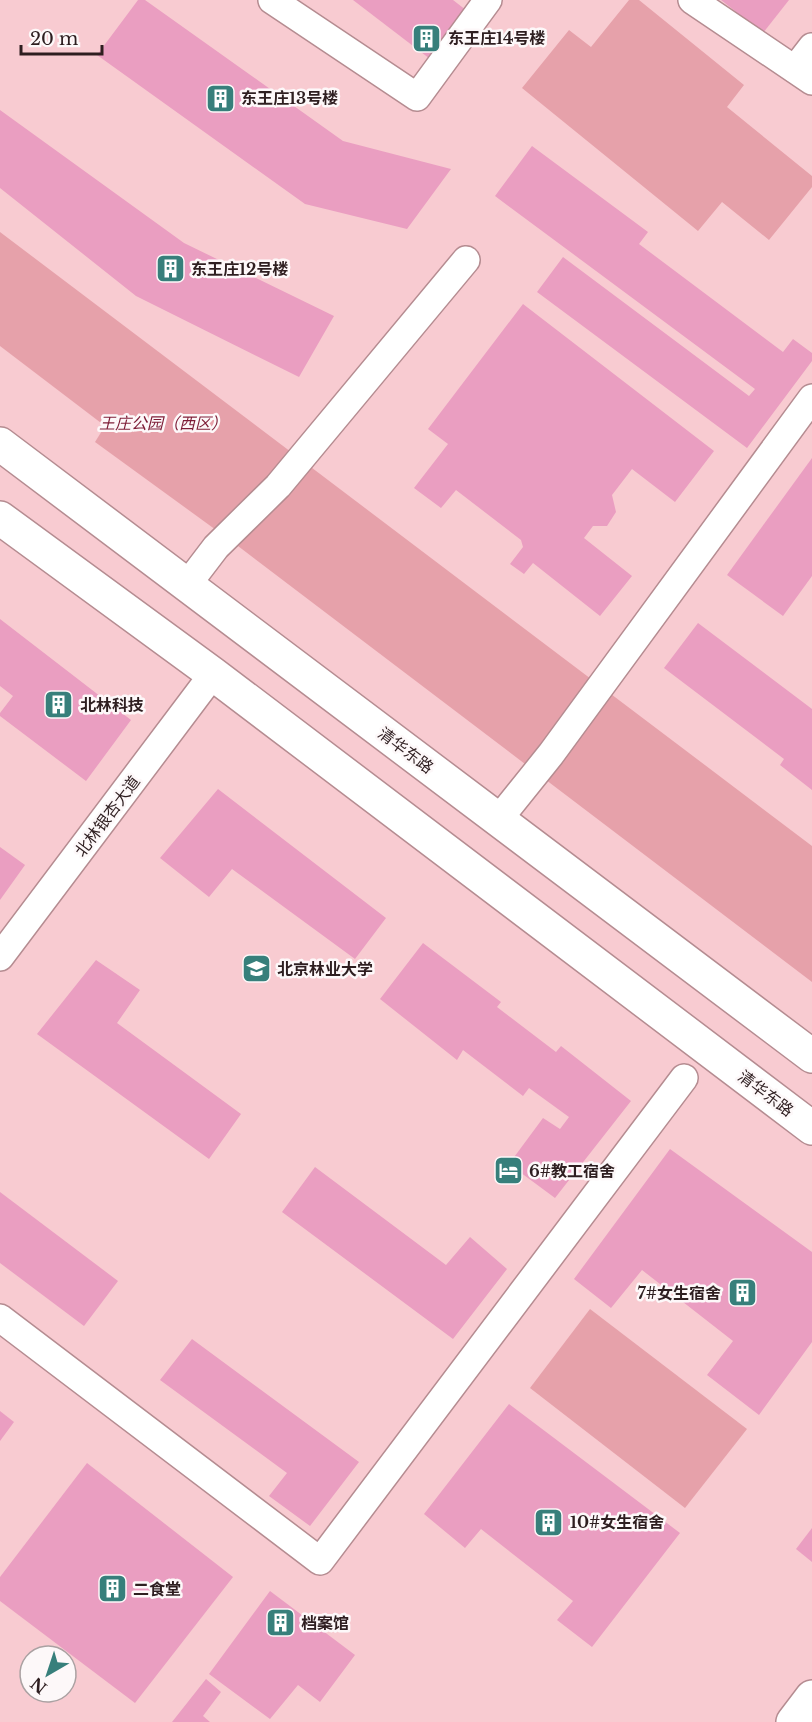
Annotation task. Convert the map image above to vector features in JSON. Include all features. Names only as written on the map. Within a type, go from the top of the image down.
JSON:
[{"type":"main road","name":"清华东路","points":[[0,444],[812,1056]]},
{"type":"main road","name":"清华东路","points":[[0,518],[213,674],[812,1128]]},
{"type":"main road","points":[[793,1722],[812,1697]]},
{"type":"street","points":[[272,0],[417,97],[488,0]]},
{"type":"street","points":[[692,0],[803,75],[812,47]]},
{"type":"street","points":[[187,585],[216,547],[279,486],[466,260]]},
{"type":"street","points":[[498,820],[551,754],[812,398]]},
{"type":"street","name":"北林银杏大道","points":[[0,957],[213,674]]},
{"type":"street","points":[[0,1318],[320,1561],[684,1078]]},
{"type":"green space","points":[[629,0],[639,0],[744,85],[727,107],[812,176],[812,187],[769,240],[722,202],[698,231],[522,88],[569,30],[591,47]]},
{"type":"green space","name":"王庄公园（西区）","points":[[0,232],[812,846],[812,982],[238,546],[95,442],[105,426],[0,346]]},
{"type":"green space","points":[[590,1309],[747,1429],[685,1508],[530,1388]]},
{"type":"building","name":"东王庄13号楼","points":[[138,0],[145,0],[343,141],[451,169],[407,229],[305,204],[97,55]]},
{"type":"building","name":"东王庄14号楼","points":[[353,0],[453,0],[471,14],[434,62]]},
{"type":"building","points":[[721,0],[789,0],[763,33]]},
{"type":"building","name":"东王庄12号楼","points":[[0,110],[184,243],[334,316],[299,377],[136,296],[0,188]]},
{"type":"building","points":[[532,146],[648,232],[639,244],[783,352],[793,339],[812,353],[812,361],[747,448],[537,292],[563,257],[749,396],[755,389],[495,196]]},
{"type":"building","points":[[523,304],[714,451],[675,502],[632,469],[612,495],[616,512],[607,526],[593,526],[584,538],[632,576],[600,616],[533,563],[524,574],[510,564],[523,547],[521,540],[456,490],[441,508],[414,488],[448,444],[428,429]]},
{"type":"building","points":[[812,458],[812,576],[783,616],[727,575]]},
{"type":"building","name":"北林科技","points":[[0,619],[131,720],[86,781],[0,716],[13,696],[0,686]]},
{"type":"building","points":[[698,623],[812,709],[812,790],[780,765],[784,759],[664,668]]},
{"type":"building","points":[[218,789],[386,918],[355,959],[232,869],[209,897],[160,858]]},
{"type":"building","points":[[0,847],[25,865],[0,900]]},
{"type":"building","points":[[423,943],[501,1002],[497,1007],[556,1052],[561,1046],[631,1101],[555,1198],[509,1164],[543,1118],[560,1129],[569,1117],[529,1088],[523,1096],[463,1050],[457,1060],[380,999]]},
{"type":"building","points":[[96,960],[140,990],[117,1023],[241,1114],[209,1159],[37,1034]]},
{"type":"building","name":"7#女生宿舍","points":[[670,1149],[812,1252],[812,1342],[759,1415],[707,1375],[733,1341],[642,1270],[611,1308],[574,1279]]},
{"type":"building","points":[[315,1167],[446,1265],[470,1237],[507,1269],[453,1339],[282,1212]]},
{"type":"building","points":[[0,1192],[118,1281],[84,1326],[0,1263]]},
{"type":"building","points":[[192,1339],[359,1462],[310,1526],[269,1496],[287,1473],[160,1380]]},
{"type":"building","name":"10#女生宿舍","points":[[509,1404],[680,1533],[592,1647],[557,1620],[573,1601],[481,1529],[465,1548],[424,1514]]},
{"type":"building","points":[[0,1411],[14,1422],[0,1441]]},
{"type":"building","name":"二食堂","points":[[87,1463],[233,1577],[135,1703],[78,1660],[78,1644],[57,1644],[0,1601],[0,1577]]},
{"type":"building","points":[[812,1528],[812,1562],[796,1549]]},
{"type":"building","name":"档案馆","points":[[270,1591],[355,1655],[320,1702],[298,1685],[270,1719],[209,1674]]},
{"type":"building","points":[[206,1679],[221,1692],[203,1716],[210,1722],[172,1722]]},
{"type":"place","name":"东王庄14号楼","points":[[427,38]]},
{"type":"place","name":"东王庄13号楼","points":[[220,98]]},
{"type":"place","name":"东王庄12号楼","points":[[170,269]]},
{"type":"place","name":"北林科技","points":[[59,705]]},
{"type":"place","name":"北京林业大学","points":[[256,969]]},
{"type":"place","name":"6#教工宿舍","points":[[508,1171]]},
{"type":"place","name":"7#女生宿舍","points":[[742,1293]]},
{"type":"place","name":"10#女生宿舍","points":[[549,1522]]},
{"type":"place","name":"二食堂","points":[[112,1589]]},
{"type":"place","name":"档案馆","points":[[280,1623]]}]
